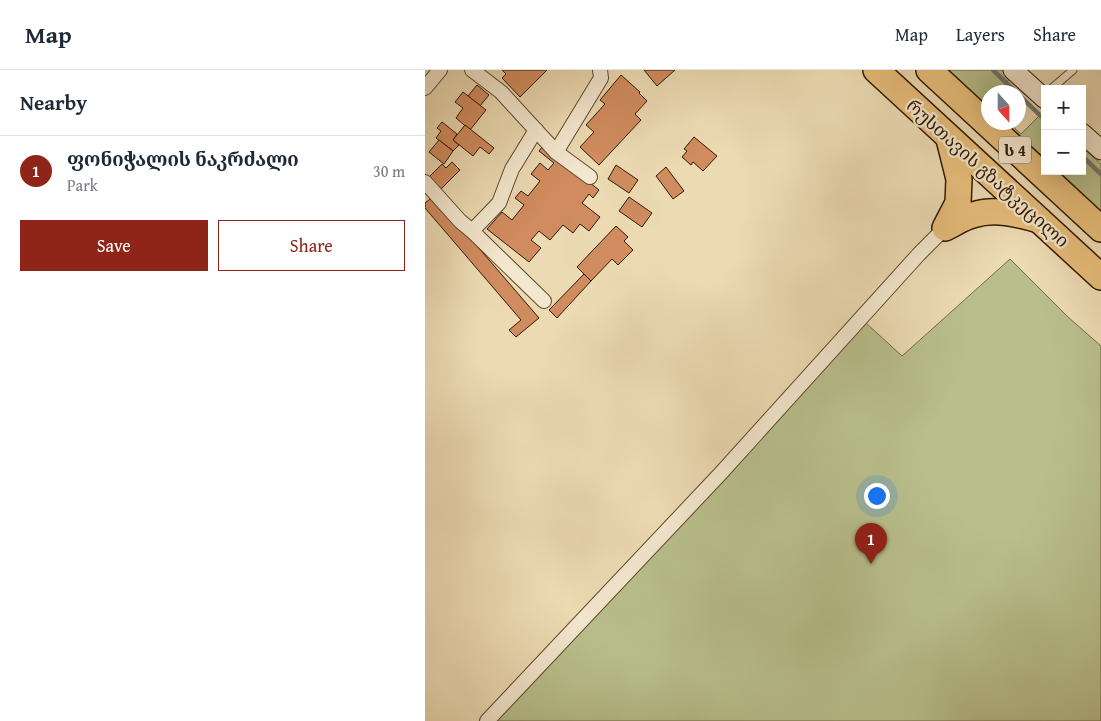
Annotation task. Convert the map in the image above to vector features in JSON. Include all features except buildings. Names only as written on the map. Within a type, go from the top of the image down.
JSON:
[{"type":"highway","name":"რუსთავის გზატკეცილი","points":[[875,70],[1101,277]]},
{"type":"highway","name":"რუსთავის გზატკეცილი","points":[[929,70],[1101,229]]},
{"type":"highway","points":[[945,228],[958,203],[959,179],[949,139]]},
{"type":"highway","points":[[945,228],[973,214],[993,212],[1016,214],[1039,220]]},
{"type":"street","points":[[425,88],[441,70]]},
{"type":"street","points":[[472,70],[501,92],[556,152],[590,177]]},
{"type":"street","points":[[556,152],[601,78],[600,70]]},
{"type":"street","points":[[1013,70],[1041,90]]},
{"type":"street","points":[[472,231],[499,203],[512,169],[536,130]]},
{"type":"street","points":[[1086,137],[1101,150]]},
{"type":"street","points":[[425,182],[460,221],[544,301]]},
{"type":"street","points":[[487,721],[721,473],[919,254],[945,228]]},
{"type":"lane","points":[[1056,85],[1073,70]]},
{"type":"green space","points":[[944,70],[1002,70],[1010,78],[1004,85],[981,85],[981,104]]},
{"type":"green space","points":[[1041,114],[1041,160],[1008,130],[1017,130],[1021,134]]},
{"type":"green space","points":[[1086,151],[1101,164],[1101,217],[1056,175],[1086,175]]},
{"type":"green space","points":[[1010,259],[1068,317],[1101,346],[1101,721],[497,721],[866,323],[902,356]]},
{"type":"waterway","points":[[993,70],[1009,85]]},
{"type":"waterway","points":[[1026,102],[1041,116]]},
{"type":"waterway","points":[[1086,160],[1101,174]]},
{"type":"place","name":"ფონიჭალის ნაკრძალი","points":[[871,564]]}]
